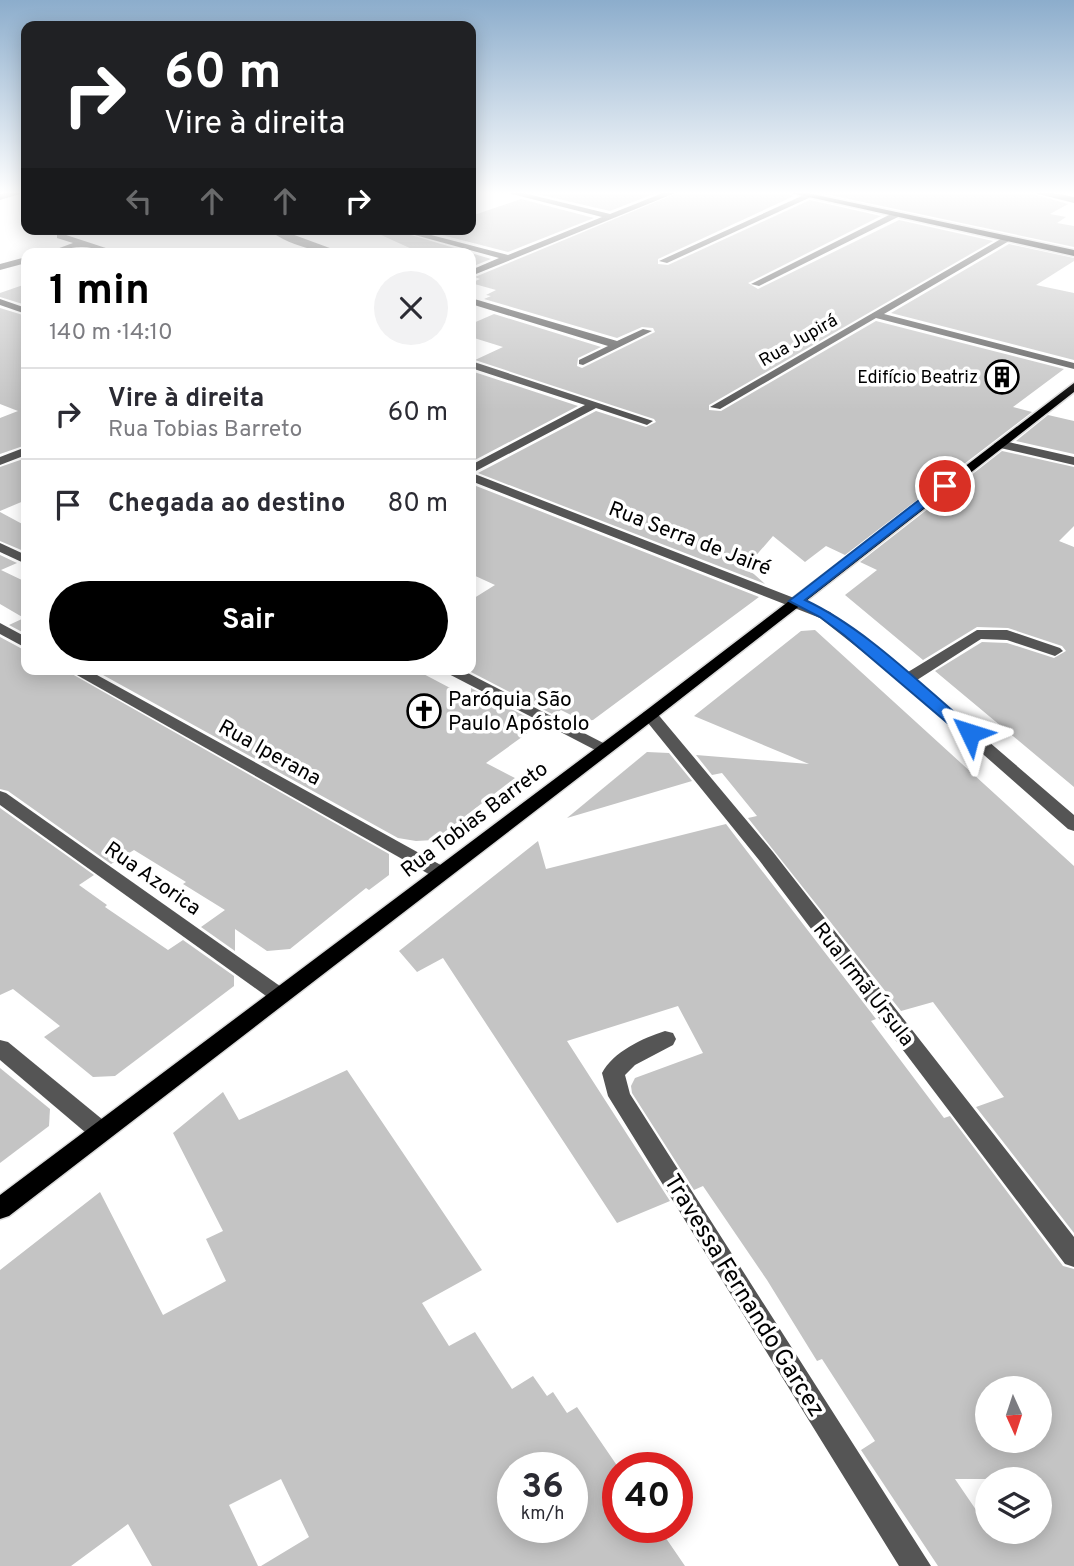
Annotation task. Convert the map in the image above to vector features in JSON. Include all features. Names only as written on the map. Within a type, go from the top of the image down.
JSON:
[{"type":"main road","name":"Rua Tobias Barreto","points":[[0,1209],[100,1130],[650,715],[1074,386]]},
{"type":"street","points":[[476,271],[493,264]]},
{"type":"street","points":[[755,284],[795,264]]},
{"type":"street","name":"Rua Jupirá","points":[[716,407],[963,264]]},
{"type":"street","points":[[0,302],[21,309]]},
{"type":"street","points":[[476,302],[618,345]]},
{"type":"street","points":[[875,315],[1074,366]]},
{"type":"street","points":[[583,362],[648,331]]},
{"type":"street","points":[[476,366],[646,421]]},
{"type":"street","points":[[476,467],[595,404]]},
{"type":"street","points":[[1000,444],[1074,461]]},
{"type":"street","points":[[0,461],[21,453]]},
{"type":"street","name":"Rua Serra de Jairé","points":[[476,479],[795,601],[825,615],[907,679],[1074,824]]},
{"type":"street","points":[[0,547],[21,558]]},
{"type":"street","points":[[0,628],[21,640]]},
{"type":"street","points":[[907,679],[977,635],[985,633],[1006,634],[1055,651]]},
{"type":"street","name":"Rua Iperana","points":[[85,675],[441,873]]},
{"type":"street","points":[[459,675],[605,748]]},
{"type":"street","name":"Rua Irmã Úrsula","points":[[650,715],[766,856],[1074,1256]]},
{"type":"street","name":"Rua Azorica","points":[[0,797],[280,996]]},
{"type":"street","name":"Travessa Fernando Garcez","points":[[664,1039],[619,1066],[613,1073],[618,1096],[916,1566]]},
{"type":"street","points":[[0,1048],[100,1130]]},
{"type":"building","points":[[506,264],[786,264],[748,283],[758,289],[809,264],[953,264],[709,405],[709,410],[721,411],[876,321],[1064,369],[1013,407],[1032,412],[845,555],[826,546],[805,562],[773,536],[746,567],[765,584],[478,473],[596,411],[646,427],[656,422],[654,419],[476,360],[503,347],[476,339],[476,322],[494,314],[601,347],[578,358],[577,366],[582,368],[655,332],[653,328],[642,327],[617,338],[484,299],[496,290],[476,284],[476,281],[480,279],[476,277]]},
{"type":"building","points":[[975,264],[1069,264],[1036,285],[1074,293],[1074,360],[891,313]]},
{"type":"building","points":[[21,286],[21,303],[0,297],[0,293]]},
{"type":"building","points":[[0,308],[21,314],[21,447],[0,454],[0,418],[18,411],[0,404]]},
{"type":"building","points":[[476,373],[578,406],[476,459]]},
{"type":"building","points":[[1048,415],[1074,421],[1074,454],[1016,441]]},
{"type":"building","points":[[1002,451],[1074,467],[1074,526],[1059,541],[1074,547],[1074,787],[935,671],[982,642],[1007,643],[1054,658],[1066,651],[1062,646],[1008,628],[977,627],[923,660],[845,595],[877,570],[860,562]]},
{"type":"building","points":[[21,460],[21,502],[0,511],[0,467]]},
{"type":"building","points":[[476,486],[759,597],[593,720],[583,721],[561,710],[554,715],[476,675],[476,597],[495,585],[476,576]]},
{"type":"building","points":[[0,512],[21,523],[21,550],[0,541]]},
{"type":"building","points":[[0,555],[17,563],[1,570],[21,580],[21,616],[0,604]]},
{"type":"building","points":[[21,619],[21,631],[9,625]]},
{"type":"building","points":[[815,630],[1074,866],[1074,1233],[976,1107],[1004,1097],[933,1002],[901,1011],[748,818],[757,816],[722,773],[712,775],[696,755],[809,764],[694,716],[801,631]]},
{"type":"building","points":[[0,637],[21,648],[21,675],[74,675],[389,854],[389,875],[369,890],[366,888],[290,949],[267,951],[235,929],[235,951],[201,927],[225,910],[183,884],[186,882],[134,850],[111,864],[8,791],[0,789]]},
{"type":"building","points":[[103,675],[425,675],[471,699],[471,688],[540,724],[486,763],[515,778],[434,840],[398,838]]},
{"type":"building","points":[[647,752],[669,753],[692,781],[567,818]]},
{"type":"building","points":[[0,808],[94,875],[79,885],[107,905],[105,907],[168,950],[183,940],[234,976],[234,986],[115,1076],[93,1077],[44,1037],[60,1026],[13,989],[0,995]]},
{"type":"building","points":[[726,824],[876,1019],[871,1021],[944,1118],[950,1116],[1063,1266],[1074,1269],[1074,1566],[938,1566],[861,1450],[875,1441],[822,1359],[817,1361],[767,1280],[703,1186],[694,1190],[632,1093],[631,1086],[635,1078],[703,1053],[678,1006],[567,1041],[670,1201],[617,1223],[443,958],[417,972],[399,951],[538,841],[546,869]]},
{"type":"building","points":[[0,1068],[50,1109],[49,1126],[0,1163]]},
{"type":"building","points":[[347,1070],[482,1270],[422,1303],[449,1346],[475,1332],[512,1389],[533,1376],[547,1396],[553,1392],[567,1413],[577,1407],[608,1452],[602,1452],[602,1543],[669,1543],[685,1566],[261,1566],[309,1537],[281,1479],[229,1505],[258,1566],[152,1566],[128,1524],[71,1566],[0,1566],[0,1270],[100,1192],[163,1315],[226,1281],[206,1239],[223,1231],[173,1133],[223,1092],[239,1120]]},
{"type":"place","name":"Edifício Beatriz","points":[[1002,377]]},
{"type":"place","name":"Paróquia São Paulo Apóstolo","points":[[424,711]]},
{"type":"route","points":[[945,486],[795,601],[825,615],[849,632],[970,733]]}]
